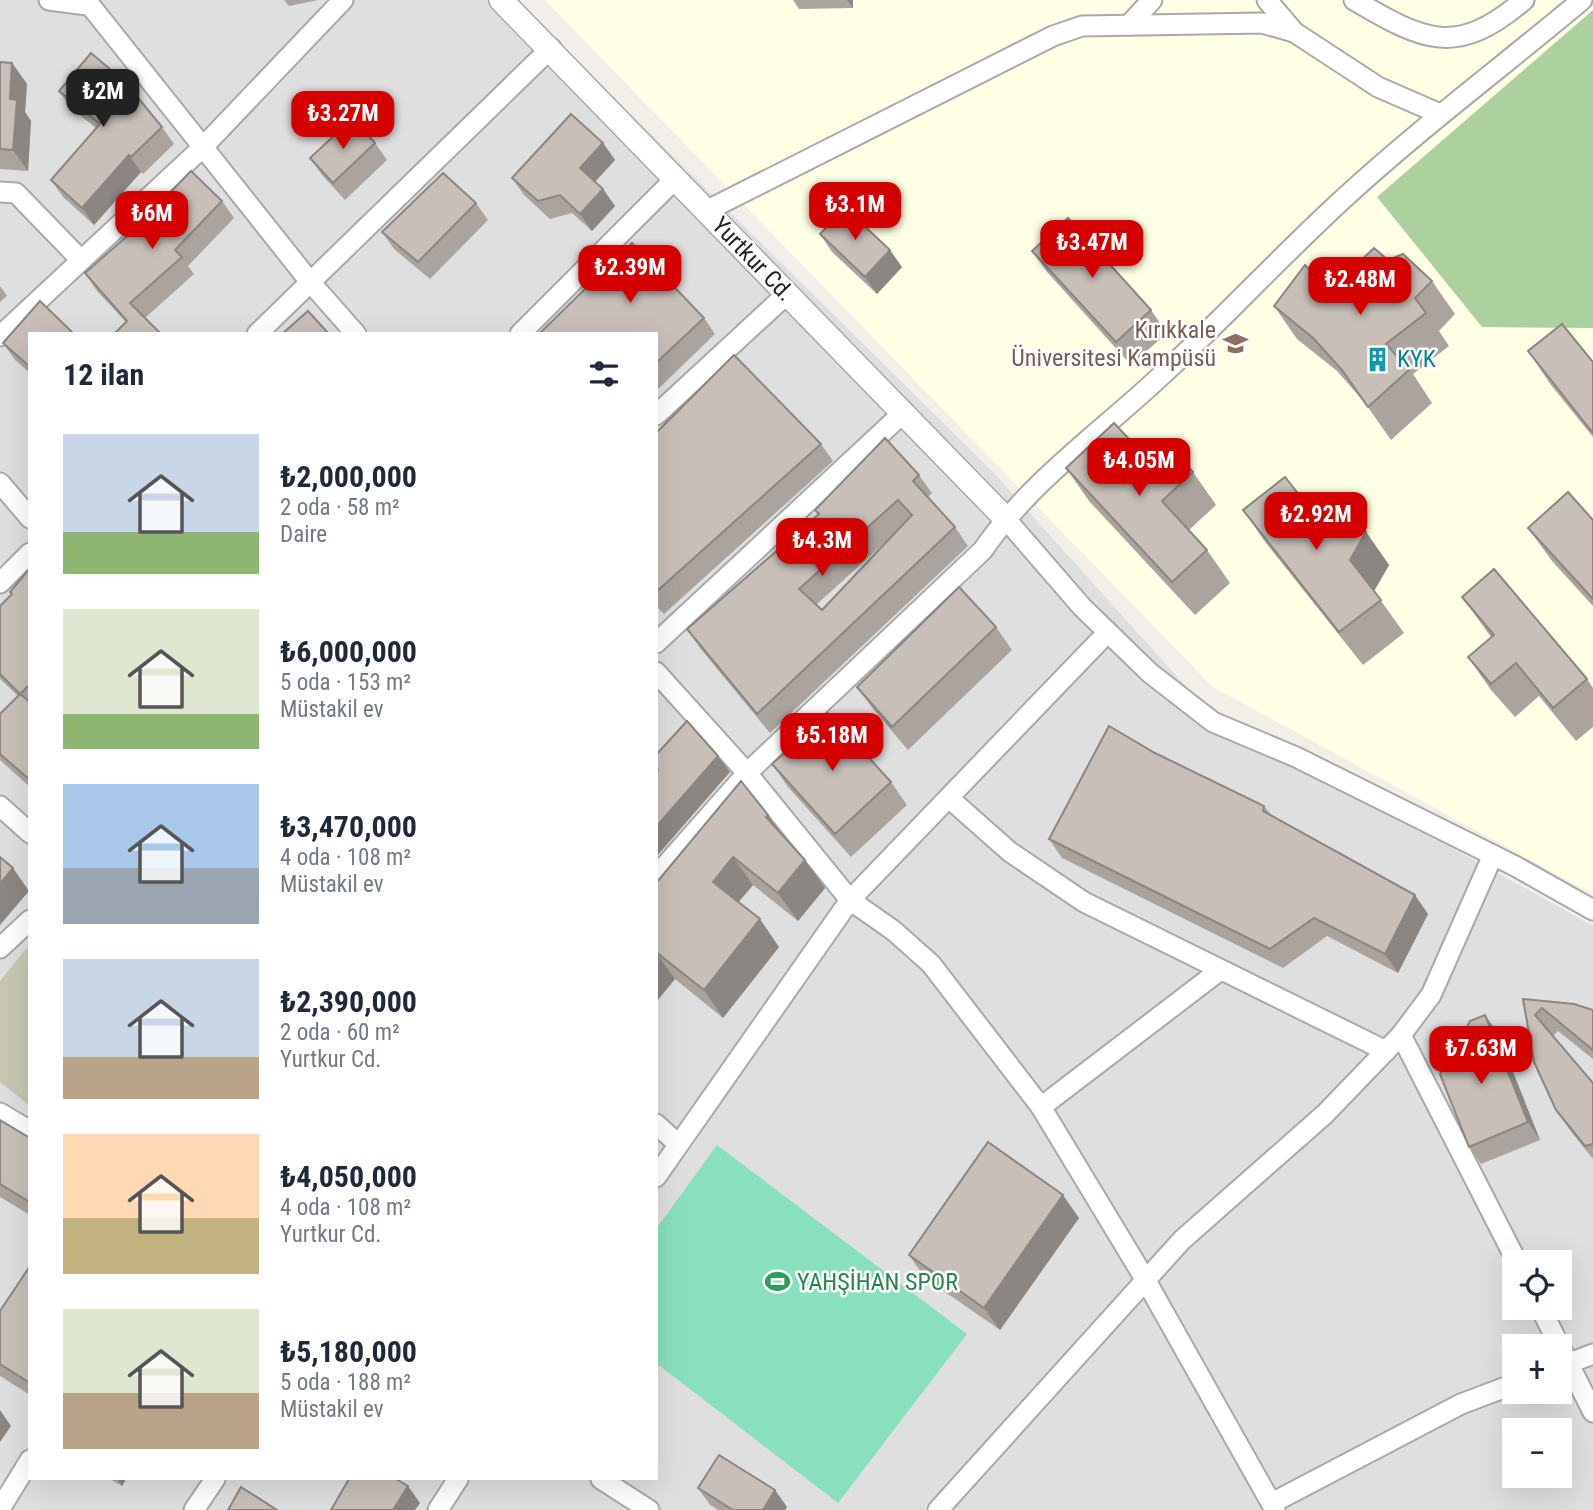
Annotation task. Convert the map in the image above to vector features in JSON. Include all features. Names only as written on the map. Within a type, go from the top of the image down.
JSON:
[{"type":"street","points":[[49,0],[86,2],[311,283],[354,332]]},
{"type":"street","points":[[0,336],[202,148],[343,0]]},
{"type":"street","name":"Yurtkur Cd.","points":[[501,0],[551,48],[674,180],[904,411],[1005,518]]},
{"type":"street","points":[[1129,25],[1152,0]]},
{"type":"street","points":[[1267,0],[1294,32],[1378,87],[1440,114]]},
{"type":"street","points":[[1354,0],[1416,34],[1442,38],[1471,34],[1524,0]]},
{"type":"street","points":[[658,874],[747,774],[984,550],[1005,518],[1165,373],[1342,201],[1440,114],[1484,83],[1581,0]]},
{"type":"street","points":[[706,211],[1053,36],[1082,26],[1262,23],[1294,32]]},
{"type":"street","points":[[259,332],[551,48]]},
{"type":"street","points":[[522,332],[674,180]]},
{"type":"street","points":[[0,192],[16,193],[81,260]]},
{"type":"street","points":[[658,413],[788,293]]},
{"type":"street","points":[[658,641],[904,411]]},
{"type":"street","points":[[0,483],[28,516]]},
{"type":"street","points":[[1005,518],[1108,632],[1150,673],[1213,722],[1296,757],[1493,855],[1593,910]]},
{"type":"street","points":[[0,583],[28,555]]},
{"type":"street","points":[[658,1174],[850,900],[1108,632]]},
{"type":"street","points":[[658,673],[747,774],[850,900],[894,931],[930,964],[1041,1107],[1145,1279],[1273,1507],[1461,1404],[1502,1389]]},
{"type":"street","points":[[949,798],[1010,852],[1084,902],[1219,971],[1386,1051]]},
{"type":"street","points":[[0,806],[28,831]]},
{"type":"street","points":[[938,1510],[1182,1240],[1325,1114],[1401,1035],[1431,995],[1493,855]]},
{"type":"street","points":[[0,948],[28,922]]},
{"type":"street","points":[[1041,1107],[1219,971]]},
{"type":"street","points":[[1401,1035],[1511,1250]]},
{"type":"street","points":[[0,1113],[28,1130]]},
{"type":"street","points":[[658,1126],[678,1144]]},
{"type":"street","points":[[1572,1362],[1593,1354]]},
{"type":"street","points":[[1572,1378],[1593,1412]]},
{"type":"street","points":[[6,1504],[28,1464]]},
{"type":"street","points":[[194,1510],[214,1480]]},
{"type":"street","points":[[438,1510],[457,1480]]},
{"type":"street","points":[[603,1480],[649,1510]]},
{"type":"shaded area","points":[[0,0],[515,0],[993,472],[1209,712],[1593,926],[1593,1510],[0,1510]]},
{"type":"shaded area","name":"Kırıkkale Üniversitesi Kampüsü","points":[[545,0],[1593,0],[1593,894],[1213,687]]},
{"type":"shaded area","points":[[28,946],[28,1104],[0,1082],[0,981]]},
{"type":"green space","points":[[1593,10],[1593,328],[1482,327],[1377,197]]},
{"type":"green space","name":"YAHŞİHAN SPOR","points":[[717,1145],[967,1334],[838,1503],[658,1365],[658,1226]]},
{"type":"building","points":[[91,53],[125,82],[162,127],[131,157],[129,155],[82,208],[51,180],[100,124],[59,91]]},
{"type":"building","points":[[0,62],[12,63],[10,99],[17,100],[13,150],[0,149]]},
{"type":"building","points":[[571,114],[603,143],[580,168],[603,189],[580,214],[560,195],[538,201],[512,178]]},
{"type":"building","points":[[353,118],[375,143],[333,183],[310,158]]},
{"type":"building","points":[[191,171],[222,201],[175,250],[182,257],[130,303],[159,332],[116,332],[127,321],[85,273],[158,209],[156,207]]},
{"type":"building","points":[[443,173],[476,203],[418,262],[382,232]]},
{"type":"building","points":[[845,208],[890,250],[865,277],[820,234]]},
{"type":"building","points":[[1068,218],[1151,310],[1116,342],[1032,251]]},
{"type":"building","points":[[632,243],[704,318],[658,361],[658,332],[541,332]]},
{"type":"building","points":[[1374,248],[1388,260],[1403,254],[1432,281],[1415,298],[1426,313],[1386,344],[1409,370],[1368,407],[1342,370],[1313,338],[1274,306],[1305,265],[1329,290]]},
{"type":"building","points":[[40,301],[72,332],[28,332],[28,365],[3,343]]},
{"type":"building","points":[[308,311],[327,332],[284,332]]},
{"type":"building","points":[[1562,324],[1593,362],[1593,433],[1528,351]]},
{"type":"building","points":[[734,355],[821,444],[658,590],[658,431]]},
{"type":"building","points":[[1114,423],[1158,470],[1176,453],[1193,472],[1162,501],[1207,550],[1172,582],[1066,468]]},
{"type":"building","points":[[885,438],[919,475],[913,481],[955,527],[757,714],[687,629],[819,514],[815,510]],"holes":[[[898,500],[912,515],[822,610],[799,589]]]},
{"type":"building","points":[[1285,477],[1325,527],[1348,509],[1366,532],[1350,560],[1381,600],[1339,632],[1243,510]]},
{"type":"building","points":[[1568,492],[1593,520],[1593,599],[1528,528]]},
{"type":"building","points":[[1494,569],[1587,679],[1553,708],[1516,663],[1491,684],[1468,657],[1494,635],[1462,597]]},
{"type":"building","points":[[28,570],[28,686],[20,694],[0,674],[0,606],[12,594],[10,592]]},
{"type":"building","points":[[959,587],[996,627],[892,727],[857,687]]},
{"type":"building","points":[[20,694],[28,700],[28,778],[0,754],[0,714]]},
{"type":"building","points":[[828,713],[891,782],[835,834],[772,764]]},
{"type":"building","points":[[687,721],[718,756],[658,825],[658,770],[658,753]]},
{"type":"building","points":[[1109,726],[1155,753],[1264,806],[1263,811],[1415,895],[1385,954],[1314,918],[1270,949],[1049,839]]},
{"type":"building","points":[[741,781],[768,815],[766,817],[805,860],[778,893],[733,857],[713,882],[760,919],[704,990],[658,954],[658,881]]},
{"type":"building","points":[[0,857],[13,868],[0,884]]},
{"type":"building","points":[[1523,999],[1574,1004],[1593,1010],[1593,1050],[1542,1008],[1535,1015],[1593,1083],[1593,1144],[1585,1146],[1556,1110],[1534,1062]]},
{"type":"building","points":[[1485,1015],[1528,1122],[1469,1147],[1440,1074],[1470,1021]]},
{"type":"building","points":[[0,1120],[28,1137],[28,1201],[0,1184]]},
{"type":"building","points":[[988,1142],[1063,1195],[984,1308],[909,1255]]},
{"type":"building","points":[[28,1269],[28,1382],[0,1364],[0,1311]]},
{"type":"building","points":[[719,1455],[775,1490],[763,1510],[733,1510],[698,1488]]},
{"type":"building","points":[[348,1480],[398,1480],[408,1486],[393,1510],[331,1510]]},
{"type":"building","points":[[241,1487],[277,1510],[228,1510]]},
{"type":"place","name":"Kırıkkale Üniversitesi Kampüsü","points":[[1236,344]]},
{"type":"place","name":"KYK","points":[[1377,359]]},
{"type":"place","name":"YAHŞİHAN SPOR","points":[[777,1282]]}]
